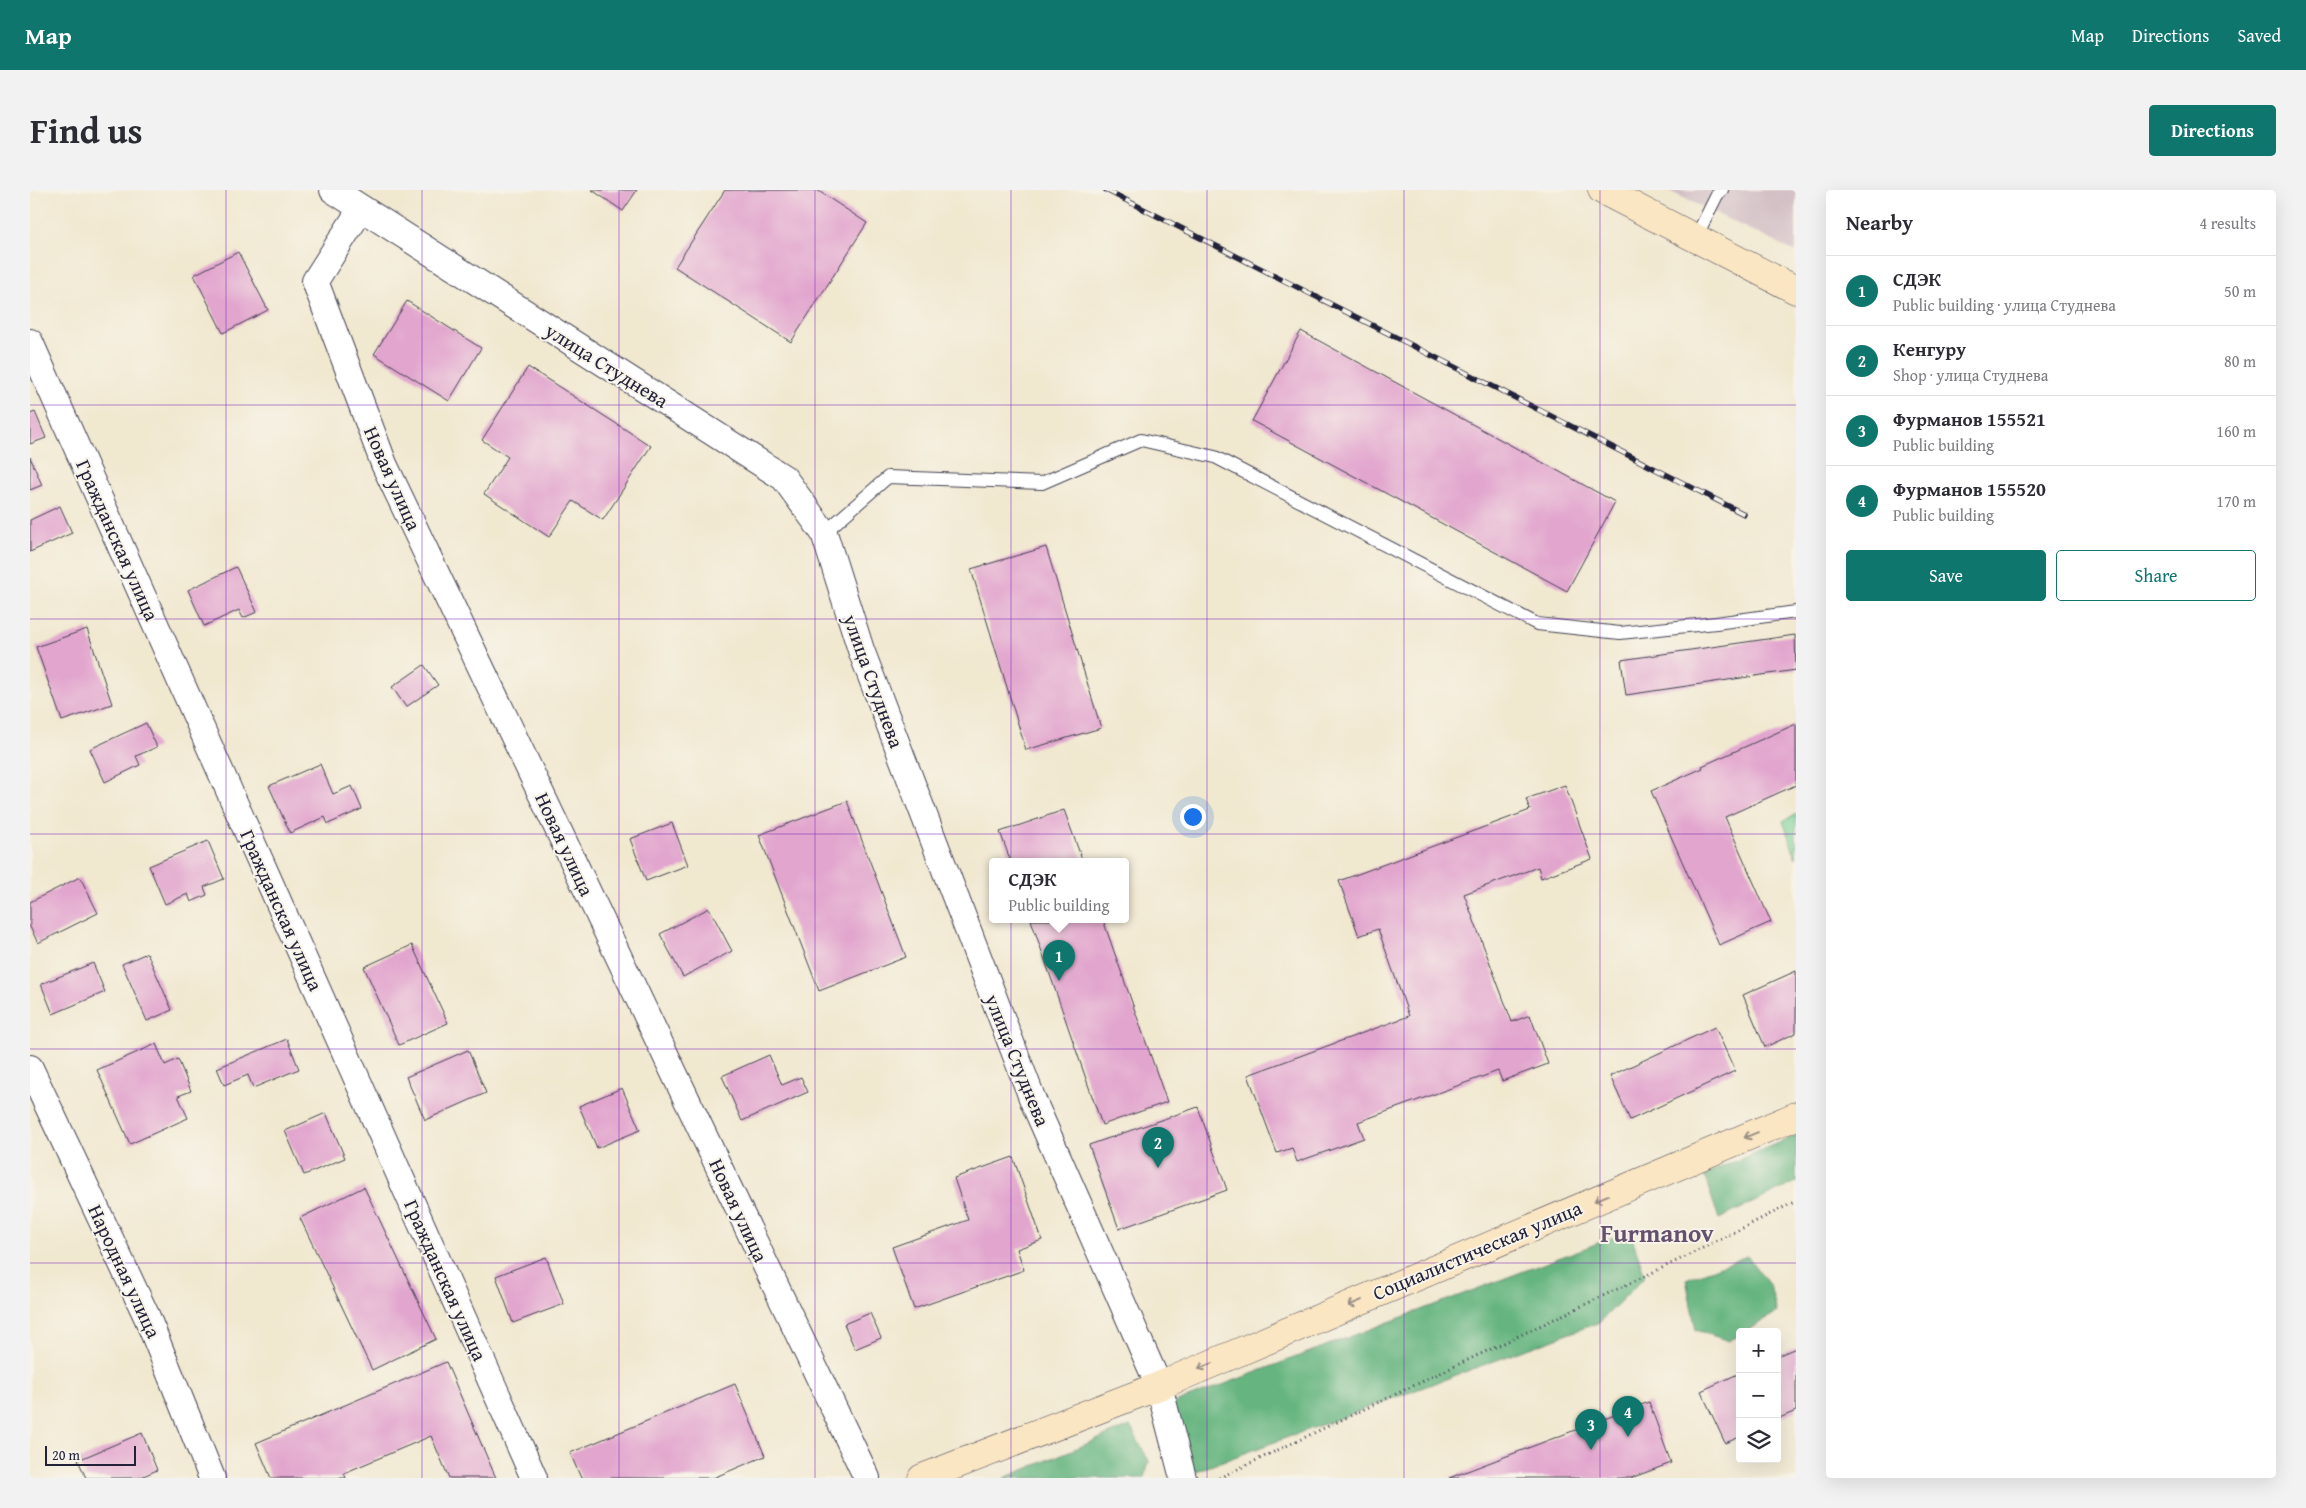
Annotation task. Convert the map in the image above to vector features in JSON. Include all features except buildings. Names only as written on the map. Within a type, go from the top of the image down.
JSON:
[{"type":"main road","points":[[1602,190],[1796,290]]},
{"type":"main road","name":"Социалистическая улица","points":[[922,1478],[1159,1386],[1796,1116]]},
{"type":"street","name":"улица Студнева","points":[[332,190],[784,478],[824,533],[861,650],[1034,1103],[1159,1386]]},
{"type":"street","name":"Новая улица","points":[[361,209],[315,281],[384,464],[867,1478]]},
{"type":"street","name":"Гражданская улица","points":[[30,342],[534,1478]]},
{"type":"street","name":"Народная улица","points":[[30,1068],[147,1317],[212,1478]]},
{"type":"street","points":[[1159,1386],[1183,1478]]},
{"type":"lane","points":[[1695,239],[1717,195],[1722,190]]},
{"type":"lane","points":[[824,533],[888,477],[1042,483],[1141,440],[1214,457],[1537,624],[1620,633],[1796,612]]},
{"type":"path","points":[[1219,1478],[1685,1257],[1796,1201]]},
{"type":"shaded area","points":[[1667,190],[1796,190],[1796,252]]},
{"type":"green space","points":[[1796,814],[1796,858],[1783,821]]},
{"type":"green space","points":[[1796,1135],[1796,1182],[1719,1219],[1704,1175]]},
{"type":"green space","points":[[1630,1231],[1645,1276],[1600,1322],[1191,1473],[1172,1404]]},
{"type":"green space","points":[[1747,1256],[1770,1286],[1777,1312],[1751,1328],[1736,1328],[1736,1337],[1729,1341],[1696,1330],[1686,1279]]},
{"type":"green space","points":[[1130,1426],[1149,1461],[1145,1478],[1004,1478]]},
{"type":"railway","points":[[1106,190],[1744,514]]},
{"type":"place","name":"СДЭК","points":[[1059,981]]},
{"type":"place","name":"Кенгуру","points":[[1158,1168]]},
{"type":"place","name":"Фурманов 155520","points":[[1628,1437]]},
{"type":"place","name":"Фурманов 155521","points":[[1591,1450]]},
{"type":"district","name":"Furmanov","points":[[1657,1233]]}]
